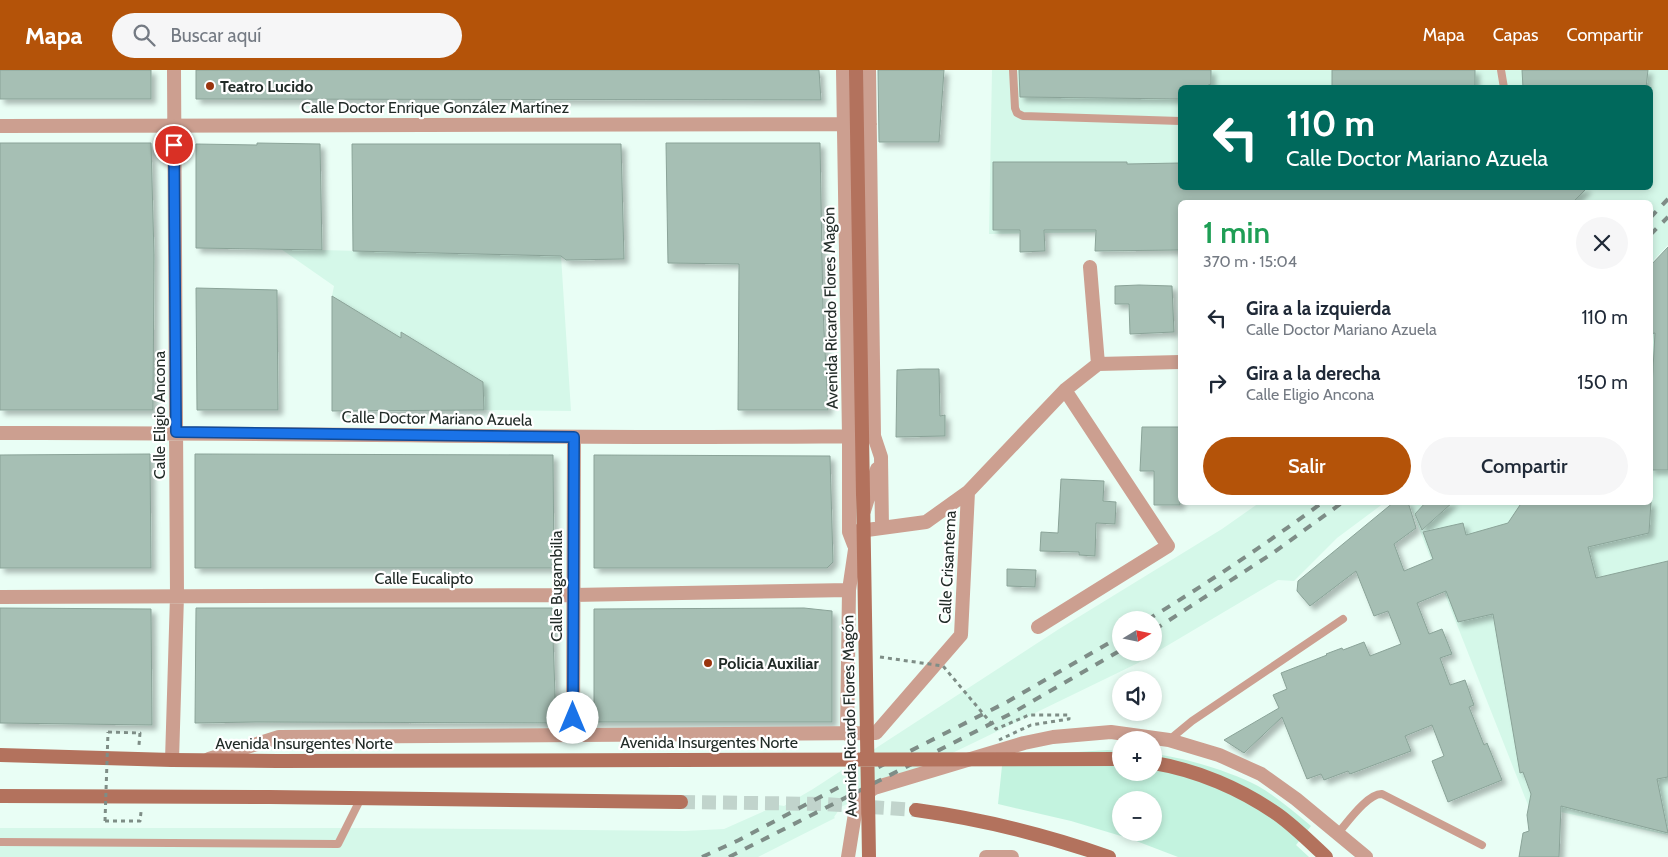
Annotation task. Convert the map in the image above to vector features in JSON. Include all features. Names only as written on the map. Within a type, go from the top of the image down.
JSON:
[{"type":"main road","name":"Avenida Ricardo Flores Magón","points":[[856,70],[870,857]]},
{"type":"main road","name":"Avenida Insurgentes Norte","points":[[0,755],[172,760],[1112,759]]},
{"type":"main road","points":[[1162,764],[1225,784],[1277,814],[1326,857]]},
{"type":"main road","points":[[0,796],[682,802]]},
{"type":"main road","points":[[916,810],[986,821],[1109,857]]},
{"type":"street","name":"Calle Eligio Ancona","points":[[172,760],[177,596],[174,70]]},
{"type":"street","name":"Avenida Ricardo Flores Magón","points":[[843,70],[850,436],[854,531],[848,590],[848,734]]},
{"type":"street","points":[[869,70],[874,436],[881,457],[882,528]]},
{"type":"street","name":"Calle Doctor Enrique González Martínez","points":[[0,126],[870,124]]},
{"type":"street","points":[[1090,267],[1098,364]]},
{"type":"street","points":[[881,457],[854,531],[926,522],[968,492],[1065,390],[1098,364],[1178,362]]},
{"type":"street","points":[[1038,627],[1168,546],[1065,390]]},
{"type":"street","name":"Calle Doctor Mariano Azuela","points":[[0,433],[176,432],[574,437],[874,436]]},
{"type":"street","name":"Calle Bugambilia","points":[[573,736],[574,437]]},
{"type":"street","name":"Calle Crisantema","points":[[848,734],[876,734],[961,635],[968,492]]},
{"type":"street","name":"Calle Eucalipto","points":[[0,598],[573,595],[848,590]]},
{"type":"street","points":[[848,857],[857,801],[874,788],[1024,743],[1053,737],[1111,732],[1169,740],[1219,755],[1260,774],[1296,799],[1366,857]]},
{"type":"street","name":"Avenida Insurgentes Norte","points":[[206,760],[279,737],[848,734]]},
{"type":"street","points":[[986,857],[1012,857]]},
{"type":"lane","points":[[1013,70],[1014,108],[1017,113],[1023,116],[1178,121]]},
{"type":"lane","points":[[1501,70],[1504,85]]},
{"type":"lane","points":[[1169,740],[1200,716],[1343,619]]},
{"type":"lane","points":[[1338,833],[1369,800],[1375,795],[1382,794],[1482,845]]},
{"type":"lane","points":[[0,842],[338,844],[361,798]]},
{"type":"path","points":[[874,657],[943,666],[996,729],[1029,715],[1069,715],[1069,719],[1031,725],[999,740]]},
{"type":"path","points":[[140,733],[108,732],[106,821],[140,821]]},
{"type":"shaded area","points":[[992,70],[1668,70],[1668,245],[1653,261],[1653,200],[1178,200],[1178,231],[989,234]]},
{"type":"shaded area","points":[[281,249],[561,256],[571,411],[484,410],[483,382],[401,332],[401,338],[332,296],[334,286]]},
{"type":"shaded area","points":[[1668,253],[1668,835],[1528,805],[1410,505],[1653,505],[1653,268]]},
{"type":"shaded area","points":[[1256,505],[1381,505],[1337,538],[1294,581],[1278,580],[1162,649],[1162,611],[1112,611],[1112,661],[1141,661],[1122,671],[1112,671],[1112,676],[841,807],[835,818],[758,857],[0,857],[0,828],[371,828],[685,831],[724,829],[778,805],[784,806],[1059,629],[1222,529]]},
{"type":"shaded area","points":[[1112,750],[1112,781],[1162,781],[1162,755],[1193,762],[1258,786],[1311,826],[1296,845],[1309,857],[1178,857],[1136,841],[1162,841],[1162,791],[1112,791],[1112,833],[1071,821],[998,804],[1002,766],[1049,754]]},
{"type":"building","points":[[0,70],[151,70],[151,99],[0,99]]},
{"type":"building","points":[[196,70],[819,70],[821,100],[196,99]]},
{"type":"building","points":[[878,70],[944,70],[939,142],[879,142]]},
{"type":"building","points":[[1019,70],[1211,70],[1211,84],[1178,85],[1178,99],[1020,97]]},
{"type":"building","points":[[1332,70],[1475,70],[1475,85],[1332,85]]},
{"type":"building","points":[[1522,70],[1648,70],[1646,85],[1523,85]]},
{"type":"building","points":[[0,143],[151,143],[154,255],[153,410],[0,410]]},
{"type":"building","points":[[257,143],[320,144],[322,250],[196,248],[196,144],[257,145]]},
{"type":"building","points":[[666,143],[820,143],[823,310],[828,410],[738,410],[739,264],[668,263]]},
{"type":"building","points":[[352,144],[621,144],[624,259],[566,260],[561,256],[353,251]]},
{"type":"building","points":[[993,162],[1178,163],[1178,190],[1585,190],[1575,200],[1178,200],[1178,250],[1095,251],[1096,230],[1044,230],[1045,251],[1020,252],[1020,230],[993,230]]},
{"type":"building","points":[[1668,247],[1668,470],[1653,470],[1655,333],[1653,333],[1653,263]]},
{"type":"building","points":[[1115,286],[1172,286],[1174,332],[1130,334],[1129,304],[1115,304]]},
{"type":"building","points":[[196,288],[277,290],[278,410],[197,410]]},
{"type":"building","points":[[332,296],[401,338],[401,332],[483,382],[484,410],[332,411]]},
{"type":"building","points":[[939,369],[940,416],[945,415],[945,436],[896,437],[897,370]]},
{"type":"building","points":[[1142,427],[1178,427],[1178,505],[1154,505],[1154,471],[1140,471]]},
{"type":"building","points":[[150,454],[151,568],[0,568],[0,455]]},
{"type":"building","points":[[195,454],[553,455],[554,568],[195,568]]},
{"type":"building","points":[[594,455],[830,456],[833,562],[827,568],[594,568]]},
{"type":"building","points":[[1061,479],[1104,481],[1103,501],[1116,502],[1115,524],[1096,523],[1095,556],[1079,555],[1079,552],[1040,551],[1041,532],[1058,533]]},
{"type":"building","points":[[1390,505],[1409,505],[1416,528],[1394,544],[1404,571],[1433,559],[1423,532],[1463,523],[1466,535],[1508,523],[1520,505],[1651,505],[1649,533],[1588,547],[1596,578],[1668,561],[1668,777],[1657,779],[1668,833],[1561,806],[1559,857],[1519,857],[1523,833],[1529,831],[1527,815],[1531,794],[1523,772],[1520,773],[1493,614],[1458,622],[1446,591],[1417,603],[1429,634],[1442,629],[1452,654],[1440,658],[1450,685],[1465,680],[1474,705],[1469,707],[1484,745],[1487,743],[1502,780],[1448,802],[1432,761],[1444,756],[1432,725],[1405,736],[1411,751],[1350,774],[1348,771],[1324,780],[1321,774],[1307,779],[1282,717],[1244,753],[1224,740],[1279,708],[1273,695],[1287,689],[1281,673],[1342,648],[1343,650],[1364,642],[1370,656],[1401,644],[1388,611],[1374,616],[1356,571],[1310,606],[1297,591],[1298,581]]},
{"type":"building","points":[[1423,505],[1450,505],[1422,530],[1415,514]]},
{"type":"building","points":[[1007,569],[1036,570],[1035,587],[1007,586]]},
{"type":"building","points":[[0,608],[151,609],[152,725],[0,723]]},
{"type":"building","points":[[196,608],[552,608],[556,723],[195,723]]},
{"type":"building","points":[[804,608],[832,611],[832,722],[594,722],[594,609]]},
{"type":"tunnel","points":[[681,802],[825,804],[916,810]]},
{"type":"railway","points":[[1653,215],[1668,199]]},
{"type":"railway","points":[[1653,232],[1668,217]]},
{"type":"railway","points":[[1161,611],[1236,563],[1319,505]]},
{"type":"railway","points":[[1162,625],[1273,553],[1339,505]]},
{"type":"railway","points":[[702,857],[739,840],[1007,702],[1112,641]]},
{"type":"railway","points":[[729,857],[1014,712],[1112,655]]},
{"type":"place","name":"Teatro Lucido","points":[[210,86]]},
{"type":"place","name":"Policia Auxiliar","points":[[708,663]]},
{"type":"route","points":[[174,145],[176,432],[574,437],[573,718]]}]
